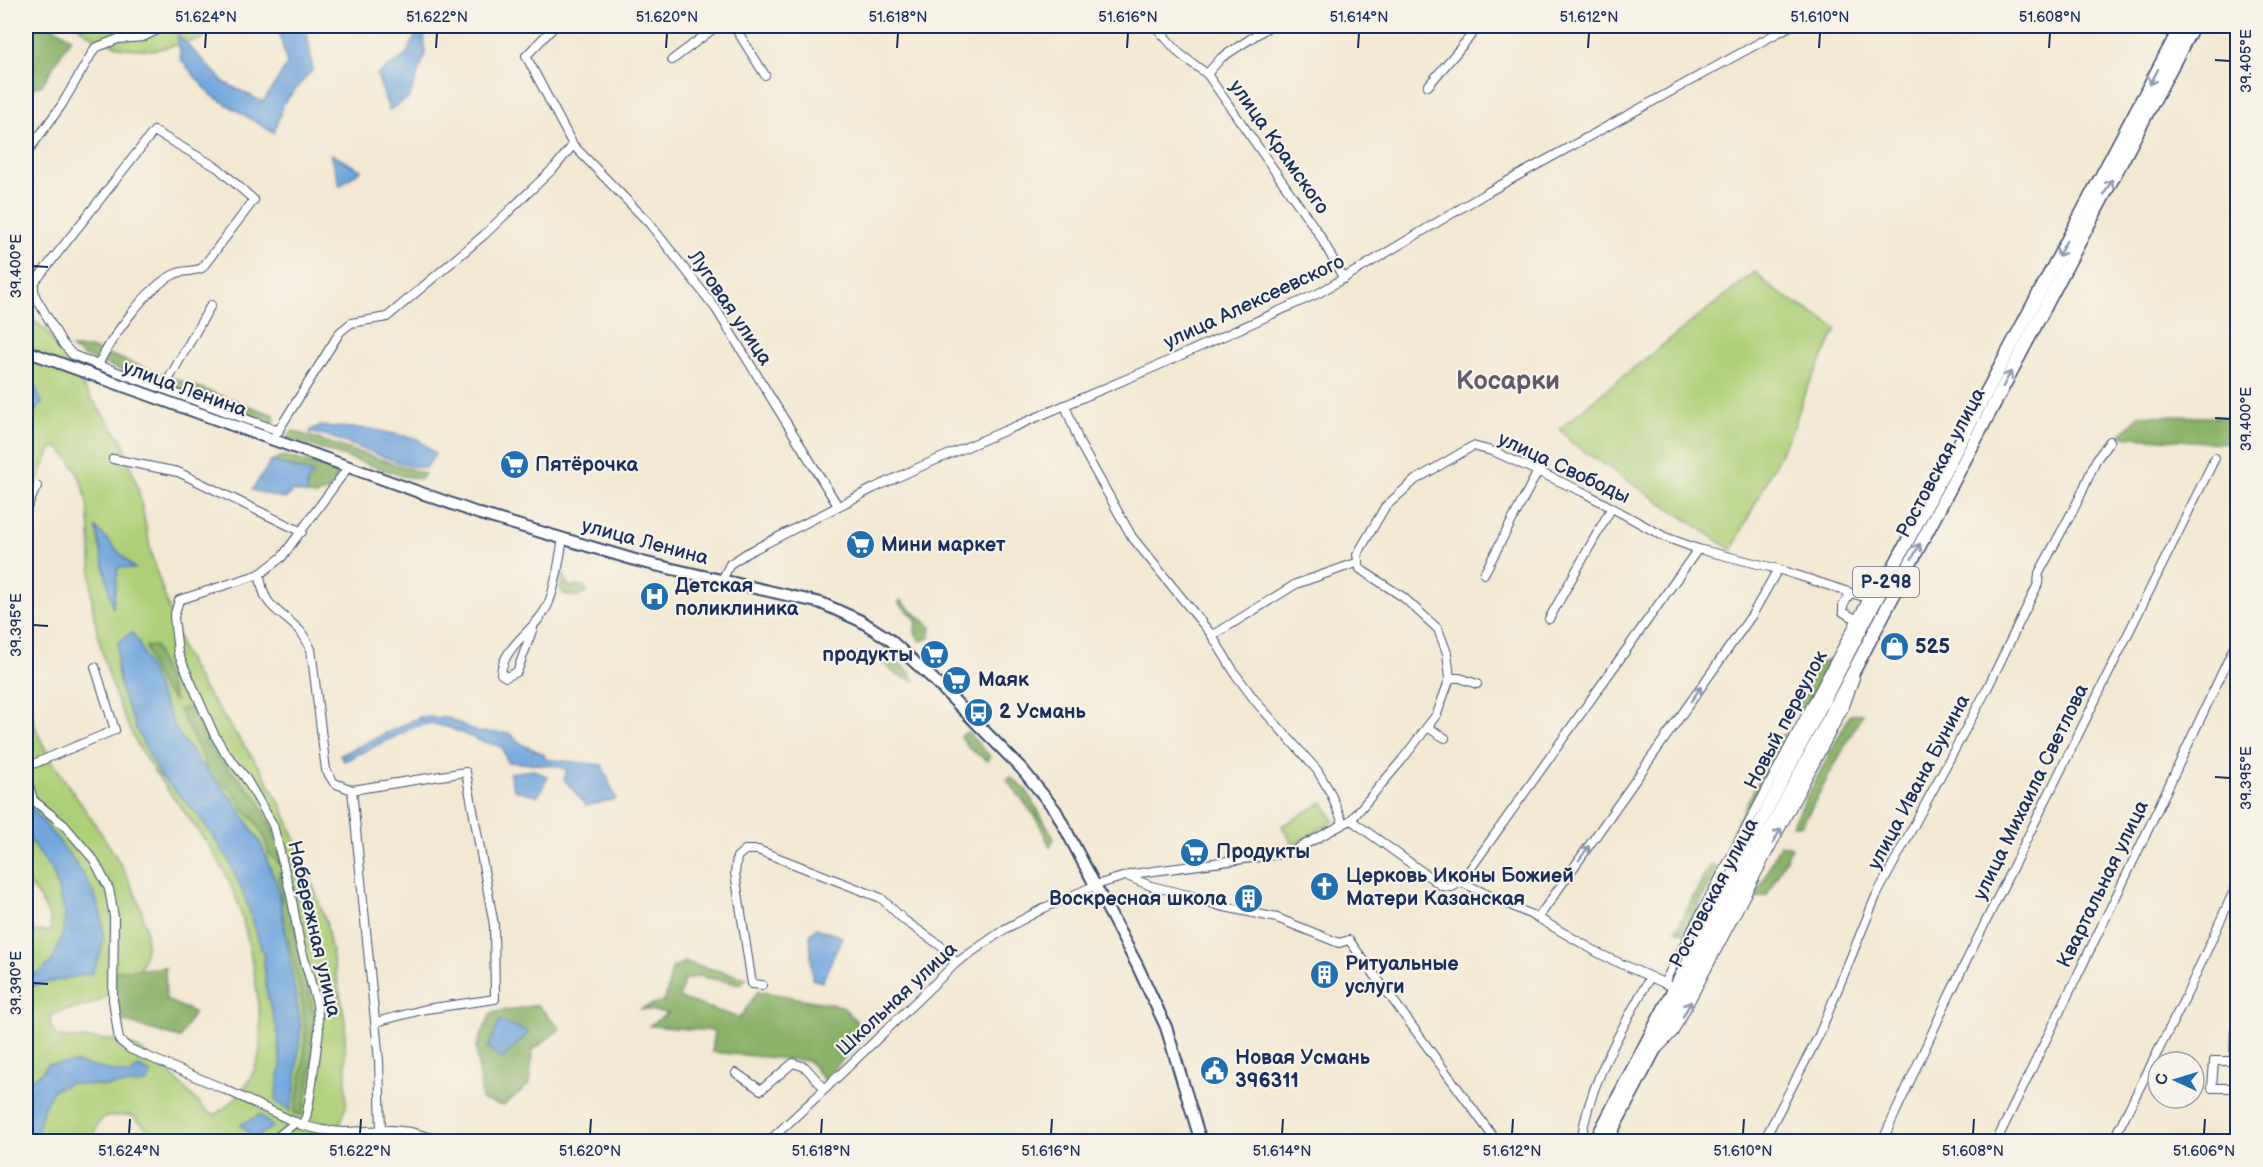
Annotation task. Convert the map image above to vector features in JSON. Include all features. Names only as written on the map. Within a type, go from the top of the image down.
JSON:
[{"type":"highway","name":"Ростовская улица","points":[[1606,1142],[1869,640],[1877,602],[2181,26]]},
{"type":"highway","name":"Ростовская улица","points":[[1594,1142],[1670,986],[1877,602],[2193,26]]},
{"type":"main road","name":"улица Ленина","points":[[26,351],[59,364],[276,435],[349,466],[480,514],[642,562],[821,603],[861,621],[889,639],[931,677],[1022,769],[1056,812],[1096,885],[1166,1027],[1201,1142]]},
{"type":"street","points":[[26,154],[61,106],[95,48],[118,39],[143,38],[165,26]]},
{"type":"street","name":"Луговая улица","points":[[555,26],[526,56],[573,145],[649,223],[716,309],[838,506]]},
{"type":"street","points":[[672,60],[717,26]]},
{"type":"street","points":[[734,26],[765,75]]},
{"type":"street","points":[[1155,26],[1180,54],[1207,74]]},
{"type":"street","name":"улица Крамского","points":[[1270,26],[1221,58],[1207,74],[1319,234],[1344,279]]},
{"type":"street","points":[[1428,87],[1479,26]]},
{"type":"street","name":"улица Алексеевского","points":[[722,580],[730,564],[739,558],[838,506],[922,466],[1319,293],[1545,160],[1790,26]]},
{"type":"street","points":[[34,283],[154,131],[218,168],[254,200],[202,268],[195,271],[177,272],[161,283],[140,304],[122,326],[98,366]]},
{"type":"street","points":[[26,286],[35,296],[67,350],[98,366],[163,389],[276,435],[340,332],[351,323],[387,317],[484,235],[555,167],[573,145]]},
{"type":"street","points":[[26,246],[29,249],[35,296]]},
{"type":"street","points":[[163,389],[211,305]]},
{"type":"street","points":[[1065,405],[1080,444],[1132,537],[1212,636],[1236,675],[1257,703],[1317,770],[1347,821],[1442,886],[1452,887],[1461,882],[1698,549]]},
{"type":"street","name":"улица Ивана Бунина","points":[[1763,1142],[1819,1035],[1876,896],[1986,692],[2038,584],[2039,573],[2079,499],[2096,460],[2110,441]]},
{"type":"street","name":"улица Свободы","points":[[1359,562],[1357,555],[1385,507],[1415,480],[1473,446],[1495,452],[1583,492],[1665,537],[1698,549],[1778,569],[1877,602]]},
{"type":"street","name":"улица Михаила Светлова","points":[[1882,1142],[1949,996],[2215,458]]},
{"type":"street","points":[[113,459],[178,472],[302,532]]},
{"type":"street","name":"Набережная улица","points":[[298,1123],[306,1118],[319,1030],[317,1004],[300,944],[291,896],[273,825],[245,777],[224,751],[198,702],[178,653],[174,617],[179,600],[260,574],[282,557],[349,466]]},
{"type":"street","points":[[1484,574],[1538,471]]},
{"type":"street","points":[[26,509],[37,486]]},
{"type":"street","points":[[1549,619],[1612,507]]},
{"type":"street","points":[[533,628],[517,672],[506,677],[501,674],[506,657],[533,628],[549,603],[563,538]]},
{"type":"street","points":[[1096,885],[1126,876],[1289,853],[1319,839],[1347,821],[1402,760],[1437,714],[1450,678],[1447,653],[1438,629],[1403,597],[1360,569],[1359,562],[1296,584],[1212,636]]},
{"type":"street","points":[[1538,918],[1752,615],[1778,569]]},
{"type":"street","points":[[260,574],[261,590],[268,604],[302,633],[311,649],[326,770],[334,783],[352,790],[466,772],[494,925],[495,999],[426,1009],[376,1022]]},
{"type":"street","points":[[1850,593],[1843,606],[1843,612],[1858,620]]},
{"type":"street","name":"Новый переулок","points":[[1670,986],[1858,620],[1877,602]]},
{"type":"street","name":"Квартальная улица","points":[[1996,1142],[2128,872],[2238,639]]},
{"type":"street","points":[[26,767],[116,730],[95,667]]},
{"type":"street","points":[[1450,678],[1460,678],[1477,684]]},
{"type":"street","points":[[1427,727],[1445,738]]},
{"type":"street","points":[[26,774],[33,800],[64,825],[94,860],[109,890],[114,917],[114,1016],[119,1040],[130,1049],[298,1123],[343,1132],[381,1130],[411,1132],[448,1142]]},
{"type":"street","points":[[352,790],[376,1022],[381,1130]]},
{"type":"street","points":[[762,985],[752,984],[735,873],[736,857],[745,850],[758,850],[881,898],[904,920],[941,946],[956,963]]},
{"type":"street","points":[[1126,876],[1151,886],[1192,896],[1220,906],[1277,918],[1339,943],[1349,940],[1497,1142]]},
{"type":"street","points":[[1461,882],[1538,918],[1602,955],[1670,986]]},
{"type":"street","points":[[2112,1142],[2187,994],[2238,882]]},
{"type":"street","name":"Школьная улица","points":[[768,1142],[956,963],[1005,929],[1044,908],[1096,885]]},
{"type":"street","name":"Ростовская улица","points":[[1581,1142],[1590,1100],[1599,1073],[1650,977]]},
{"type":"street","points":[[2238,1029],[2235,1029],[2234,1061],[2214,1061],[2212,1088],[2238,1088]]},
{"type":"street","points":[[736,1073],[761,1090],[793,1064],[805,1067],[825,1089]]},
{"type":"street","points":[[271,1142],[298,1123]]},
{"type":"green space","points":[[26,26],[54,26],[71,38],[42,85],[31,88],[26,96]]},
{"type":"green space","points":[[78,26],[212,26],[201,39],[154,50],[122,48],[86,33]]},
{"type":"green space","points":[[1755,272],[1774,290],[1837,329],[1804,395],[1794,426],[1732,550],[1573,444],[1560,429]]},
{"type":"green space","points":[[26,315],[46,330],[78,380],[123,442],[138,488],[152,557],[182,649],[202,686],[262,771],[283,809],[308,872],[326,922],[345,1020],[346,1107],[340,1126],[327,1141],[162,1141],[131,1115],[104,1117],[96,1126],[94,1141],[26,1141],[26,932],[51,931],[51,924],[46,910],[26,879],[26,674],[34,723],[47,752],[117,858],[133,889],[144,919],[146,947],[138,970],[97,1002],[51,1015],[53,1032],[58,1037],[119,1041],[142,1051],[177,1080],[206,1111],[214,1115],[241,1092],[255,1068],[260,1043],[260,1022],[249,947],[231,886],[213,852],[139,748],[113,687],[101,650],[93,610],[87,501],[81,480],[71,462],[57,447],[52,448],[31,493],[26,554]]},
{"type":"green space","points":[[71,348],[90,348],[113,356],[274,415],[275,422],[266,425],[83,356]]},
{"type":"green space","points":[[2140,415],[2237,418],[2237,444],[2119,436]]},
{"type":"green space","points":[[293,431],[425,474],[421,479],[403,476],[287,438]]},
{"type":"green space","points":[[284,456],[323,466],[338,473],[332,488],[316,496],[307,494],[307,484],[313,473],[271,461]]},
{"type":"green space","points":[[563,572],[568,586],[584,586],[587,592],[574,597],[562,593],[557,579]]},
{"type":"green space","points":[[900,600],[931,627],[930,638],[921,641],[915,633],[916,619],[899,603]]},
{"type":"green space","points":[[155,646],[175,701],[159,683],[153,670],[146,647]]},
{"type":"green space","points":[[888,654],[909,671],[914,680],[903,678],[887,667],[881,658]]},
{"type":"green space","points":[[1830,659],[1805,710],[1794,712],[1817,664]]},
{"type":"green space","points":[[190,707],[213,744],[218,757],[258,800],[272,829],[285,868],[269,854],[265,839],[256,822],[245,811],[234,792],[219,782],[210,781],[204,760],[179,710]]},
{"type":"green space","points":[[1863,713],[1802,825],[1792,825],[1850,715]]},
{"type":"green space","points":[[1796,731],[1738,840],[1728,841],[1781,735]]},
{"type":"green space","points":[[967,732],[990,756],[988,761],[968,748],[961,736]]},
{"type":"green space","points":[[1011,777],[1026,790],[1054,838],[1050,847],[1037,819],[1007,780]]},
{"type":"green space","points":[[1323,802],[1334,821],[1293,845],[1282,826]]},
{"type":"green space","points":[[1780,844],[1792,847],[1767,895],[1755,899]]},
{"type":"green space","points":[[1710,864],[1718,869],[1684,933],[1676,930]]},
{"type":"green space","points":[[279,872],[285,876],[315,1019],[312,1068],[302,1115],[294,1113],[304,1054],[304,1017],[284,923]]},
{"type":"green space","points":[[685,962],[747,978],[739,984],[698,976],[684,980],[679,998],[740,1018],[758,991],[842,1006],[867,1033],[824,1080],[809,1061],[712,1052],[715,1031],[649,1026],[668,1013],[641,1009],[665,1000],[672,968]]},
{"type":"green space","points":[[165,967],[166,1000],[194,1012],[180,1038],[119,1020],[115,971]]},
{"type":"green space","points":[[538,1005],[560,1029],[532,1051],[530,1084],[503,1106],[482,1100],[476,1047],[491,1013]]},
{"type":"water","points":[[278,26],[306,26],[313,69],[283,104],[274,133],[211,95],[181,60],[177,34],[225,83],[263,102],[287,65]]},
{"type":"water","points":[[420,26],[424,26],[425,55],[409,98],[389,110],[377,75],[406,55]]},
{"type":"water","points":[[331,154],[361,170],[340,186]]},
{"type":"water","points":[[26,368],[28,368],[42,403],[34,412],[26,403]]},
{"type":"water","points":[[319,426],[371,429],[418,439],[435,454],[426,468],[410,466],[325,435],[310,433]]},
{"type":"water","points":[[271,461],[313,474],[307,484],[307,494],[294,491],[285,499],[252,490]]},
{"type":"water","points":[[96,528],[135,569],[118,567],[113,609]]},
{"type":"water","points":[[132,632],[178,733],[199,762],[235,802],[261,844],[277,885],[301,1025],[295,1090],[290,1111],[275,1100],[281,1066],[277,1030],[267,994],[263,954],[247,903],[228,858],[198,815],[160,775],[137,731],[121,691],[117,667],[118,643]]},
{"type":"water","points":[[420,717],[448,718],[477,732],[509,733],[523,745],[544,754],[545,759],[602,765],[616,799],[586,806],[564,779],[567,770],[558,766],[507,762],[502,747],[431,723],[417,726],[344,761],[340,755]]},
{"type":"water","points":[[534,770],[548,777],[538,796],[514,790],[509,773]]},
{"type":"water","points":[[26,800],[79,868],[99,907],[103,927],[101,950],[92,973],[26,987],[26,976],[40,972],[53,960],[62,935],[65,915],[53,872],[26,834]]},
{"type":"water","points":[[816,928],[842,937],[822,982],[812,979],[810,935]]},
{"type":"water","points":[[500,1021],[529,1032],[502,1059],[488,1048]]},
{"type":"water","points":[[77,1063],[130,1075],[138,1067],[151,1073],[148,1083],[104,1086],[70,1083],[53,1090],[44,1107],[35,1141],[26,1141],[26,1082],[40,1074],[48,1064]]},
{"type":"water","points":[[260,1115],[273,1127],[255,1138],[240,1125]]},
{"type":"place","name":"Пятёрочка","points":[[514,465]]},
{"type":"place","name":"Мини маркет","points":[[860,545]]},
{"type":"place","name":"Детская поликлиника","points":[[654,597]]},
{"type":"place","name":"525","points":[[1894,647]]},
{"type":"place","name":"продукты","points":[[934,655]]},
{"type":"place","name":"Маяк","points":[[957,680]]},
{"type":"place","name":"2 Усмань","points":[[978,712]]},
{"type":"place","name":"Продукты","points":[[1195,852]]},
{"type":"place","name":"Церковь Иконы Божией Матери Казанская","points":[[1325,887]]},
{"type":"place","name":"Воскресная школа","points":[[1248,899]]},
{"type":"place","name":"Ритуальные услуги","points":[[1324,975]]},
{"type":"place","name":"Новая Усмань 396311","points":[[1214,1070]]},
{"type":"district","name":"Косарки","points":[[1508,381]]}]
